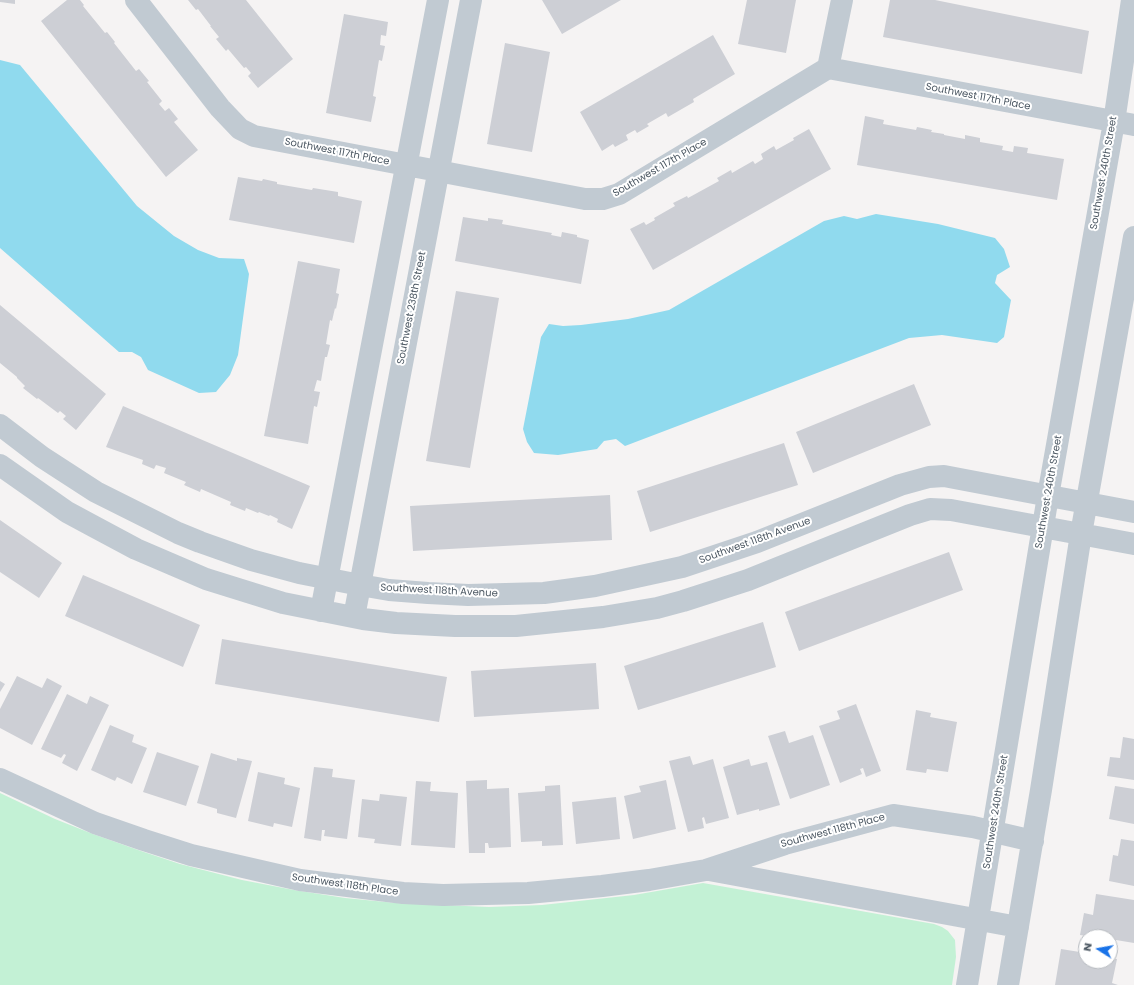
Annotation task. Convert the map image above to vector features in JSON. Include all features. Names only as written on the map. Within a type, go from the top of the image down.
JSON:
[{"type":"street","name":"Southwest 117th Place","points":[[136,0],[220,108],[240,129],[254,136],[585,199],[603,199],[619,194],[828,68],[1124,123]]},
{"type":"street","points":[[321,610],[438,0]]},
{"type":"street","name":"Southwest 238th Street","points":[[354,617],[471,0]]},
{"type":"street","points":[[828,68],[842,0]]},
{"type":"street","name":"Southwest 240th Street","points":[[967,985],[1042,527],[1124,123],[1132,0]]},
{"type":"street","points":[[1008,985],[1033,841],[1086,503],[1134,237]]},
{"type":"street","name":"Southwest 118th Avenue","points":[[0,425],[42,457],[96,492],[178,533],[251,560],[327,579],[389,590],[428,593],[468,595],[544,593],[622,581],[682,568],[717,557],[900,485],[929,476],[944,476],[1134,512]]},
{"type":"street","points":[[0,465],[67,512],[136,549],[206,579],[283,603],[354,617],[396,623],[500,627],[560,623],[657,608],[748,580],[910,515],[930,509],[951,510],[1134,544]]},
{"type":"street","name":"Southwest 118th Place","points":[[0,779],[95,823],[144,840],[235,866],[300,880],[403,893],[444,895],[528,893],[609,885],[706,870],[785,844],[893,815],[973,827],[1033,841]]},
{"type":"street","points":[[785,844],[782,851],[780,865],[784,876],[793,885]]},
{"type":"street","name":"Southwest 118th Place","points":[[706,870],[1018,927]]},
{"type":"green space","points":[[0,793],[55,819],[93,834],[180,864],[242,880],[345,898],[396,903],[489,907],[542,905],[634,895],[703,883],[934,924],[948,931],[955,940],[956,957],[952,985],[0,985]]},
{"type":"water","points":[[0,60],[20,65],[137,206],[174,236],[198,250],[219,258],[244,259],[249,274],[238,355],[230,375],[216,392],[199,393],[148,370],[141,357],[132,352],[119,352],[0,248]]},
{"type":"water","points":[[876,214],[938,224],[995,238],[1004,249],[1010,267],[997,275],[995,283],[1011,300],[1004,337],[997,343],[942,335],[909,338],[625,446],[616,439],[604,441],[597,449],[558,455],[534,453],[527,442],[523,429],[541,337],[549,324],[563,326],[581,325],[628,319],[669,310],[824,221],[844,216],[857,219]]},
{"type":"building","points":[[0,0],[15,0],[15,4],[0,2]]},
{"type":"building","points":[[67,0],[80,0],[84,5],[83,6],[105,33],[107,32],[115,42],[114,43],[136,71],[139,69],[149,81],[147,82],[162,101],[159,104],[165,111],[169,108],[178,119],[174,122],[198,150],[166,177],[41,21]]},
{"type":"building","points":[[188,0],[246,0],[293,59],[258,88],[248,76],[251,73],[246,67],[244,68],[228,49],[226,51],[216,39],[219,37],[211,26],[198,9],[196,10]]},
{"type":"building","points":[[542,0],[621,0],[562,34]]},
{"type":"building","points":[[747,0],[796,0],[786,53],[738,44]]},
{"type":"building","points":[[890,0],[935,0],[1089,31],[1082,74],[883,37]]},
{"type":"building","points":[[344,14],[388,22],[386,36],[381,35],[380,45],[385,46],[382,61],[379,60],[373,96],[376,97],[371,122],[326,113]]},
{"type":"building","points":[[713,35],[735,74],[693,99],[694,102],[668,117],[666,113],[647,124],[649,126],[637,133],[635,130],[626,135],[628,140],[615,147],[613,144],[602,151],[580,112]]},
{"type":"building","points":[[505,43],[550,52],[532,152],[487,144]]},
{"type":"building","points":[[865,116],[884,120],[883,124],[916,130],[917,127],[932,130],[931,132],[965,139],[965,135],[980,138],[980,142],[1003,146],[1002,150],[1013,152],[1014,146],[1028,148],[1027,153],[1064,159],[1057,200],[857,165]]},
{"type":"building","points":[[809,129],[831,169],[653,270],[630,229],[644,222],[646,225],[655,220],[654,218],[675,206],[673,203],[687,196],[688,198],[719,181],[717,178],[731,170],[732,173],[753,161],[755,164],[763,159],[761,154],[774,146],[776,150],[794,140],[793,138]]},
{"type":"building","points":[[238,177],[262,181],[263,179],[277,182],[277,184],[312,190],[313,188],[338,192],[338,196],[362,201],[354,243],[229,220]]},
{"type":"building","points":[[463,217],[488,221],[488,218],[503,220],[502,224],[552,233],[551,235],[561,237],[562,232],[577,235],[577,237],[589,240],[581,284],[455,261]]},
{"type":"building","points":[[298,261],[340,269],[336,293],[339,294],[332,321],[330,320],[326,344],[330,345],[327,357],[325,357],[321,381],[317,380],[314,391],[320,392],[317,407],[314,406],[308,444],[264,436]]},
{"type":"building","points":[[456,291],[499,298],[470,468],[426,461]]},
{"type":"building","points":[[0,305],[106,394],[76,430],[63,419],[66,416],[60,411],[58,413],[23,388],[25,386],[17,377],[0,363]]},
{"type":"building","points":[[914,384],[931,425],[813,473],[796,432]]},
{"type":"building","points":[[123,406],[310,486],[292,529],[277,522],[278,519],[270,515],[258,513],[246,508],[245,511],[230,505],[231,502],[201,489],[200,492],[184,485],[186,482],[164,473],[166,468],[156,465],[154,469],[142,464],[143,460],[106,447]]},
{"type":"building","points":[[784,443],[798,485],[650,532],[637,491]]},
{"type":"building","points":[[610,495],[612,540],[413,551],[410,506]]},
{"type":"building","points":[[0,520],[62,563],[39,598],[0,572]]},
{"type":"building","points":[[949,552],[963,590],[799,651],[785,612]]},
{"type":"building","points":[[83,575],[200,625],[183,667],[65,616]]},
{"type":"building","points":[[763,622],[776,667],[638,710],[624,666]]},
{"type":"building","points":[[222,639],[447,677],[439,722],[215,684]]},
{"type":"building","points":[[596,663],[599,709],[474,717],[471,671]]},
{"type":"building","points":[[17,676],[42,688],[47,678],[62,686],[32,745],[0,728],[0,709]]},
{"type":"building","points":[[0,681],[5,684],[0,692]]},
{"type":"building","points":[[67,694],[87,704],[90,696],[109,705],[77,771],[62,763],[66,755],[64,754],[61,758],[41,749]]},
{"type":"building","points":[[856,704],[881,771],[866,777],[863,768],[860,769],[862,774],[840,783],[819,726],[840,719],[837,711]]},
{"type":"building","points":[[916,710],[931,713],[930,717],[957,722],[948,772],[927,769],[926,773],[906,770]]},
{"type":"building","points":[[110,725],[134,735],[132,742],[147,748],[132,784],[117,777],[115,781],[91,770]]},
{"type":"building","points":[[785,731],[789,743],[813,735],[830,785],[790,799],[768,736]]},
{"type":"building","points":[[1123,737],[1134,739],[1134,780],[1107,776],[1110,757],[1120,758]]},
{"type":"building","points":[[157,752],[199,766],[186,806],[143,792]]},
{"type":"building","points":[[211,753],[237,761],[237,758],[252,761],[236,818],[217,813],[217,809],[197,803]]},
{"type":"building","points":[[690,756],[693,765],[713,759],[729,818],[706,824],[704,817],[702,818],[704,828],[688,832],[669,761]]},
{"type":"building","points":[[749,759],[751,766],[767,762],[780,805],[737,815],[723,767]]},
{"type":"building","points":[[314,767],[333,769],[332,777],[355,780],[347,839],[324,836],[325,830],[322,830],[321,841],[304,838]]},
{"type":"building","points":[[258,772],[285,778],[284,784],[300,788],[292,827],[274,823],[273,827],[248,821]]},
{"type":"building","points":[[487,780],[487,789],[509,788],[511,847],[489,848],[488,843],[485,843],[485,853],[469,853],[466,781]]},
{"type":"building","points":[[666,780],[676,829],[633,839],[624,796],[641,792],[639,786]]},
{"type":"building","points":[[416,781],[431,782],[430,791],[458,793],[455,848],[411,845]]},
{"type":"building","points":[[560,785],[563,845],[542,846],[542,841],[521,842],[518,793],[545,791],[545,786]]},
{"type":"building","points":[[1115,786],[1134,789],[1134,824],[1109,819]]},
{"type":"building","points":[[380,794],[407,797],[401,846],[374,843],[375,839],[358,837],[362,799],[379,801]]},
{"type":"building","points":[[616,797],[620,839],[576,844],[572,802]]},
{"type":"building","points":[[1121,839],[1134,841],[1134,886],[1109,881],[1113,855],[1118,856]]},
{"type":"building","points":[[1096,894],[1134,900],[1134,943],[1118,940],[1118,929],[1081,929],[1084,913],[1093,915]]},
{"type":"building","points":[[1061,949],[1078,952],[1078,969],[1115,969],[1112,983],[1118,985],[1055,985]]}]
